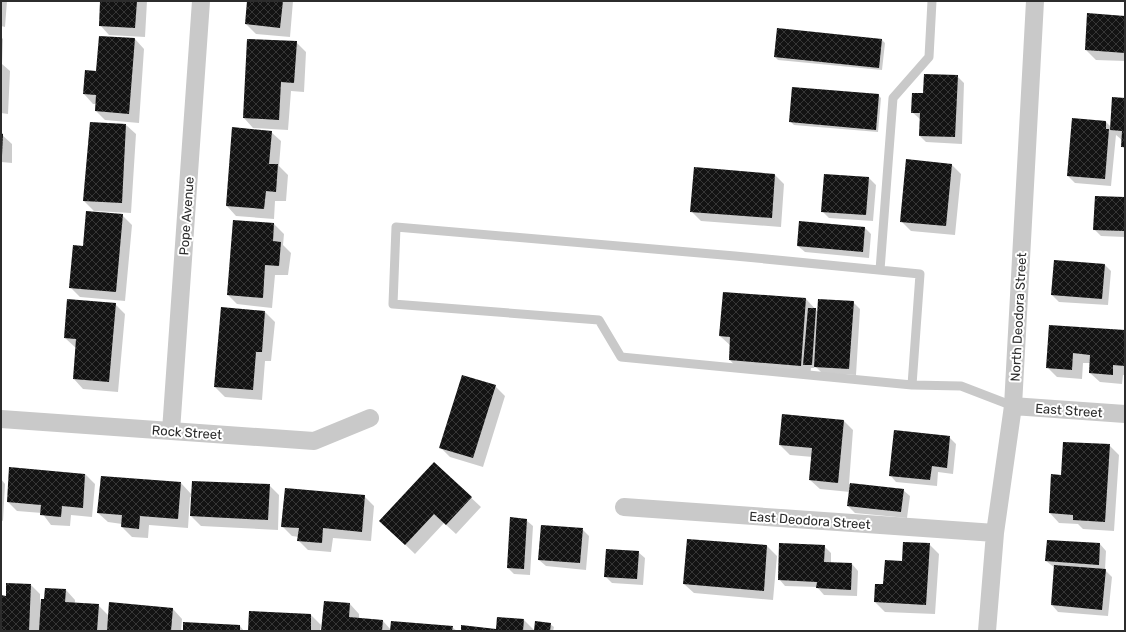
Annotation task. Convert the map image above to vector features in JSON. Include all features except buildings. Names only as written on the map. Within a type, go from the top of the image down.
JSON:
[{"type":"street","name":"Pope Avenue","points":[[171,430],[201,1]]},
{"type":"street","name":"North Deodora Street","points":[[987,631],[995,533],[1013,406],[1035,1]]},
{"type":"street","name":"East Street","points":[[1013,406],[1125,414]]},
{"type":"street","name":"Rock Street","points":[[1,419],[314,440],[370,418]]},
{"type":"street","name":"East Deodora Street","points":[[624,507],[995,533]]},
{"type":"lane","points":[[880,270],[893,98],[929,57],[932,1]]},
{"type":"lane","points":[[912,385],[920,274],[396,227],[393,304],[599,320],[621,357],[912,385],[961,386],[1013,406]]}]
